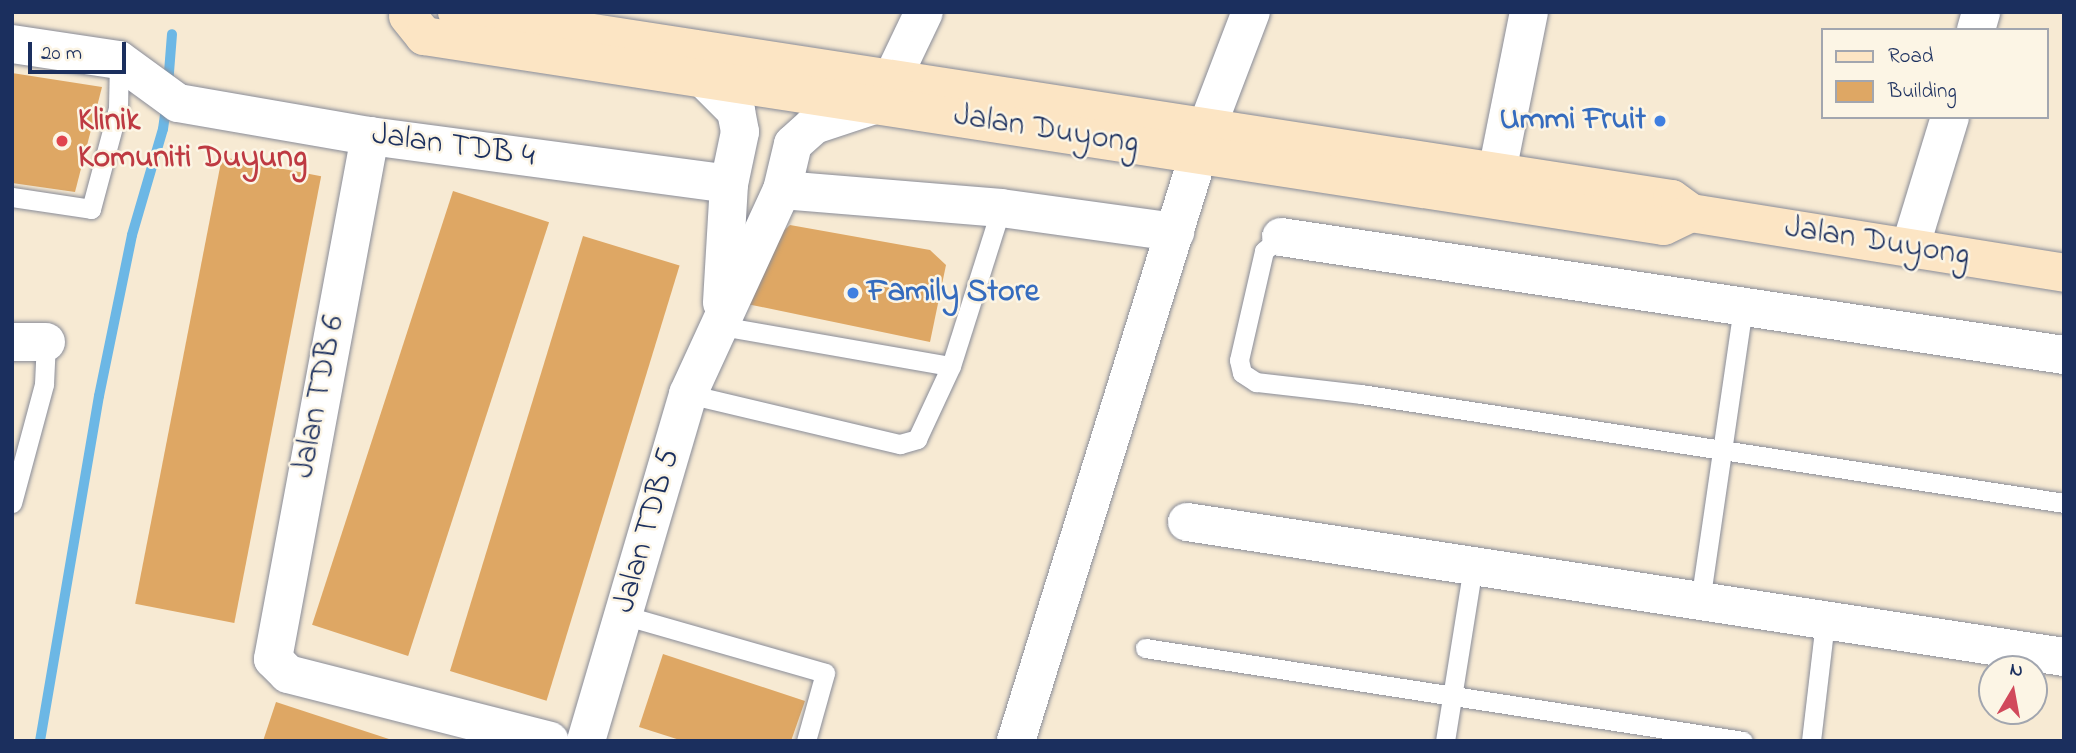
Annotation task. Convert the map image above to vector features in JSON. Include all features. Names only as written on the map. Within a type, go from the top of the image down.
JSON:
[{"type":"main road","name":"Jalan Duyong","points":[[457,12],[883,92],[1203,141],[1664,226],[1690,213]]},
{"type":"main road","name":"Jalan Duyong","points":[[405,13],[424,36],[703,78],[883,92]]},
{"type":"main road","name":"Jalan Duyong","points":[[1203,141],[1497,172],[1672,199],[1690,213],[2064,273]]},
{"type":"street","points":[[883,92],[924,12]]},
{"type":"street","points":[[1016,741],[1203,141],[1251,12]]},
{"type":"street","points":[[1497,172],[1529,12]]},
{"type":"street","points":[[12,44],[119,60]]},
{"type":"street","name":"Jalan TDB 4","points":[[119,60],[167,94],[370,136],[729,184]]},
{"type":"street","points":[[703,78],[736,111],[740,132],[729,184],[721,326]]},
{"type":"street","name":"Jalan TDB 5","points":[[586,741],[688,394],[782,190],[793,144],[814,125],[883,92]]},
{"type":"street","points":[[1910,248],[1949,119]]},
{"type":"street","name":"Jalan TDB 6","points":[[370,136],[273,659],[288,674],[550,741]]},
{"type":"street","points":[[782,190],[1001,208],[1174,232]]},
{"type":"street","points":[[1281,237],[2064,355]]},
{"type":"street","points":[[1187,522],[2064,657]]},
{"type":"lane","points":[[12,197],[91,209],[118,108],[119,60]]},
{"type":"lane","points":[[688,394],[900,444],[917,439],[951,366],[1001,208]]},
{"type":"lane","points":[[1281,237],[1264,251],[1239,360],[1242,373],[1256,382],[1361,394],[2064,503]]},
{"type":"lane","points":[[1700,602],[1743,306]]},
{"type":"lane","points":[[721,326],[951,366]]},
{"type":"lane","points":[[12,503],[44,384],[29,342]]},
{"type":"lane","points":[[1445,741],[1473,566]]},
{"type":"lane","points":[[623,615],[825,673],[806,741]]},
{"type":"lane","points":[[1811,741],[1825,621]]},
{"type":"lane","points":[[1145,648],[1451,698],[1743,741]]},
{"type":"building","points":[[12,73],[102,87],[75,192],[12,183]]},
{"type":"building","points":[[222,157],[321,176],[234,623],[135,604]]},
{"type":"building","points":[[453,191],[549,222],[408,656],[312,625]]},
{"type":"building","points":[[790,225],[930,250],[946,265],[930,342],[747,304],[758,254]]},
{"type":"building","points":[[583,236],[680,266],[547,701],[450,671]]},
{"type":"building","points":[[663,654],[805,701],[791,741],[683,741],[639,727]]},
{"type":"building","points":[[276,702],[392,740],[392,741],[263,741]]},
{"type":"waterway","points":[[168,85],[172,34]]},
{"type":"waterway","points":[[40,741],[99,396],[132,235],[163,129],[166,107]]},
{"type":"place","name":"Ummi Fruit","points":[[1660,121]]},
{"type":"place","name":"Klinik Komuniti Duyung","points":[[62,141]]},
{"type":"place","name":"Family Store","points":[[853,293]]}]
